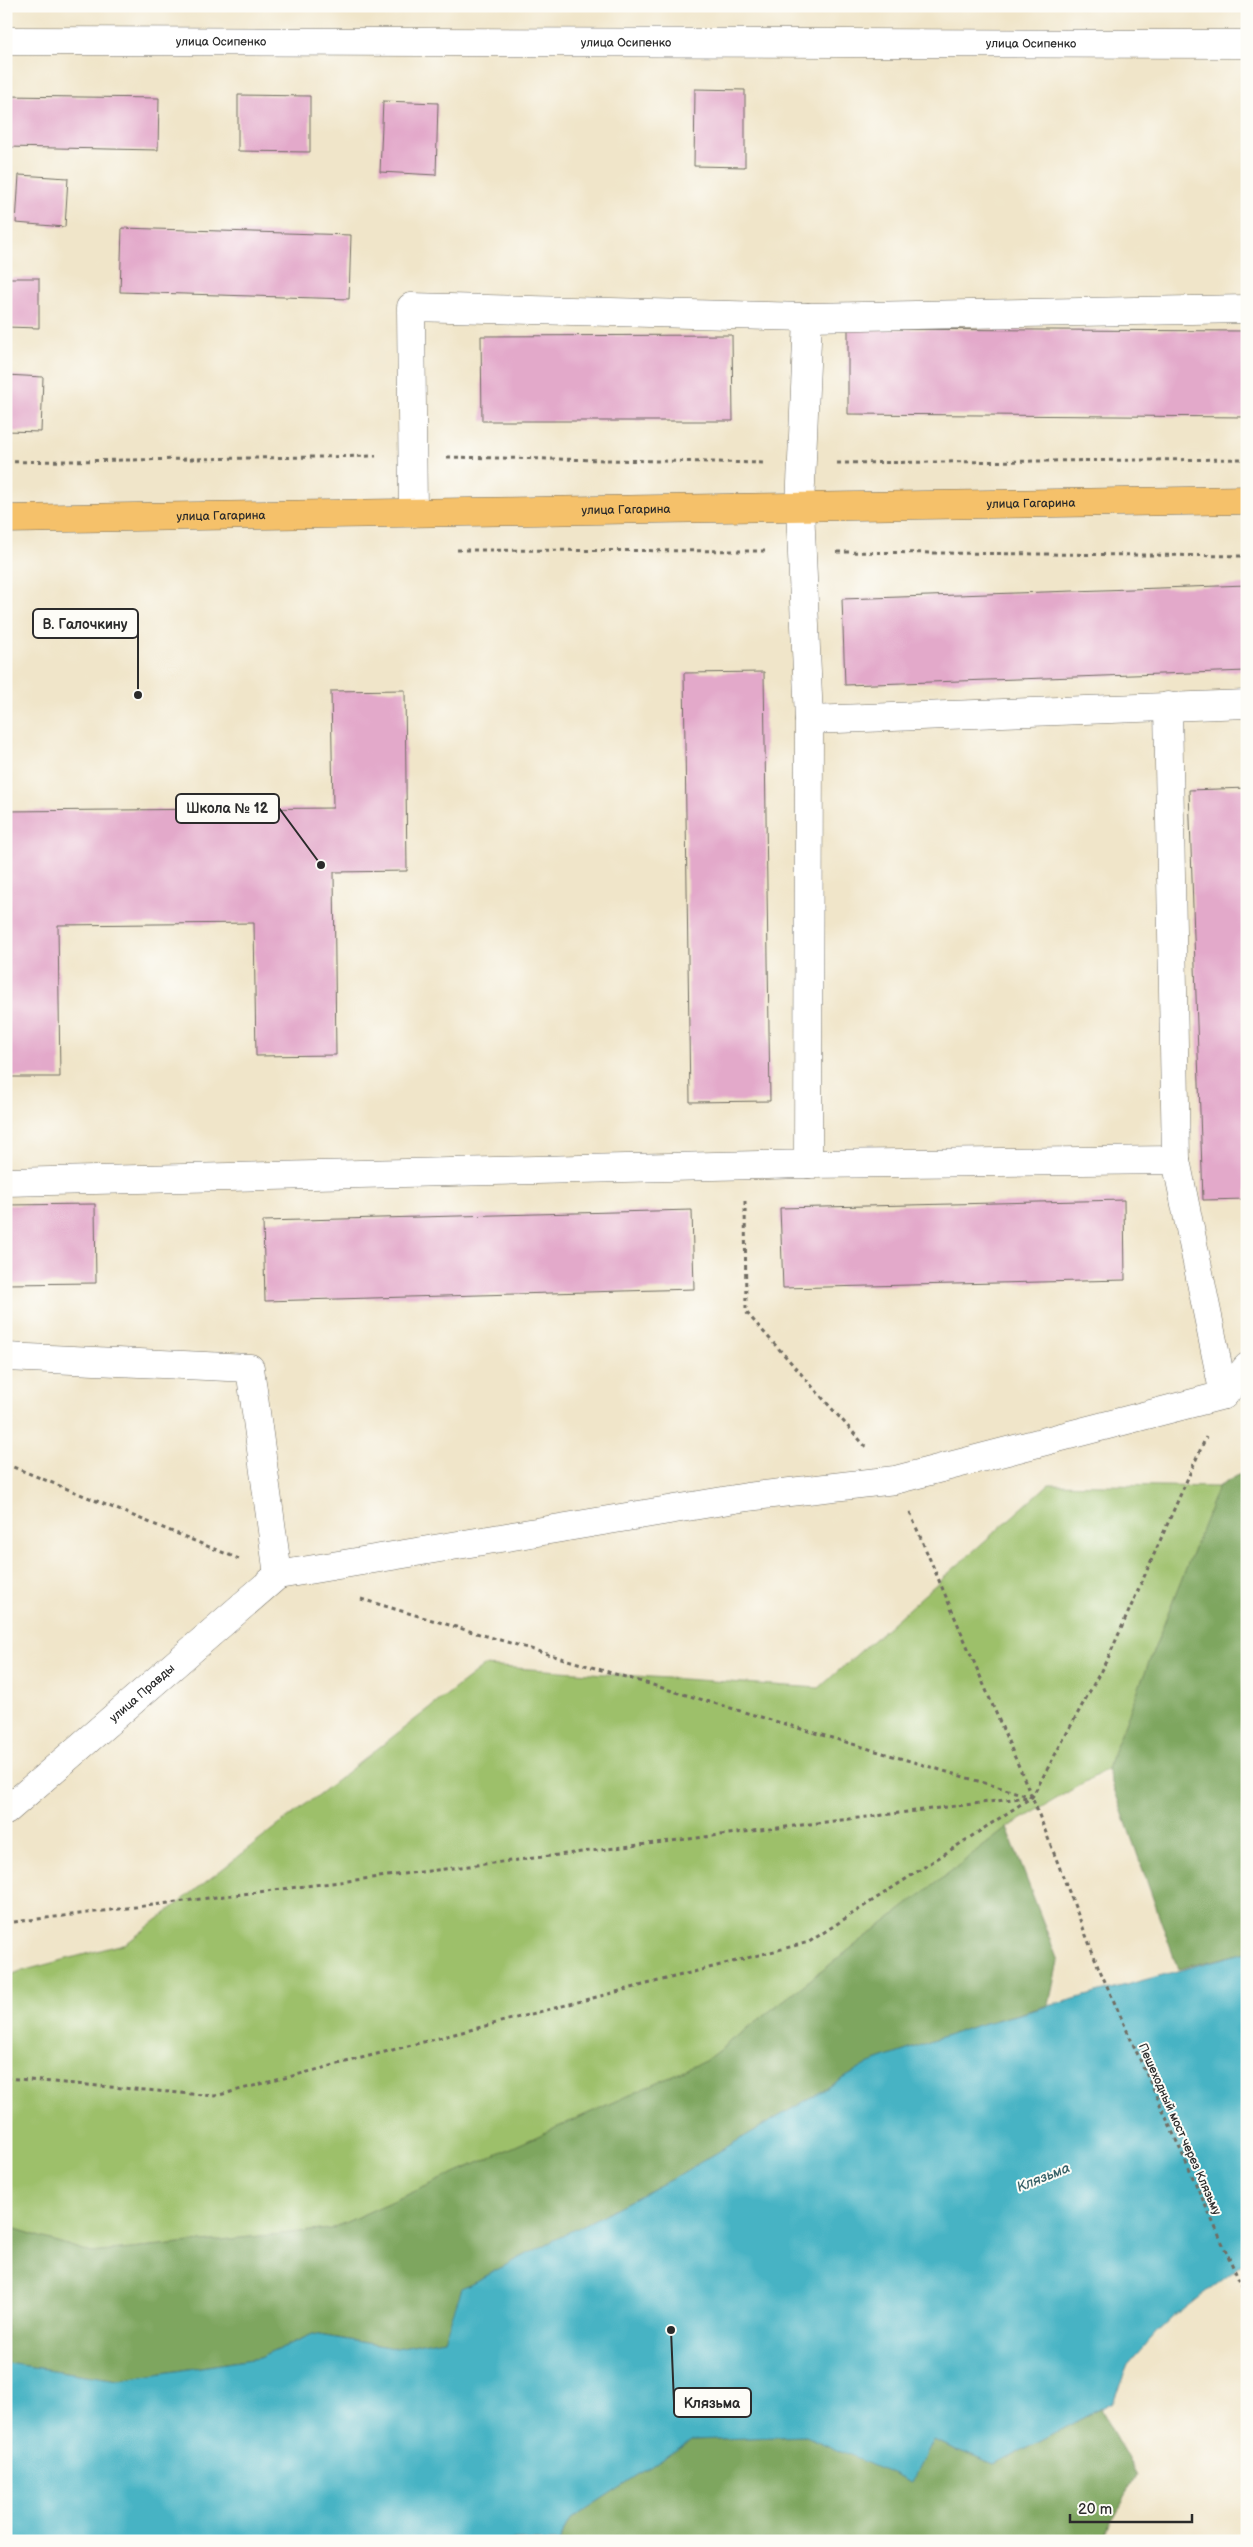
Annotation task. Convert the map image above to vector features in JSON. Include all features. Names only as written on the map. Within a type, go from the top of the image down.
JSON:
[{"type":"main road","name":"улица Гагарина","points":[[6,518],[1247,500]]},
{"type":"street","name":"улица Осипенко","points":[[6,41],[1247,44]]},
{"type":"street","points":[[413,513],[411,307],[808,317],[1247,309]]},
{"type":"street","points":[[808,317],[800,507],[809,720],[808,1164]]},
{"type":"street","points":[[809,720],[1247,704]]},
{"type":"street","points":[[1168,706],[1176,1160],[1224,1395]]},
{"type":"street","points":[[6,1182],[808,1164],[1176,1160]]},
{"type":"street","points":[[6,1356],[250,1368],[278,1574],[747,1497],[895,1480],[1224,1395],[1247,1366]]},
{"type":"street","name":"улица Правды","points":[[6,1811],[278,1574]]},
{"type":"path","points":[[6,462],[412,456],[801,464],[1247,459]]},
{"type":"path","points":[[449,550],[802,551],[1247,556]]},
{"type":"path","points":[[6,2078],[215,2096],[809,1942],[1032,1797],[1109,1656],[1224,1395]]},
{"type":"path","points":[[6,1464],[278,1574]]},
{"type":"path","points":[[354,1597],[1032,1797]]},
{"type":"path","points":[[6,1923],[1032,1797]]},
{"type":"path","name":"Пешеходный мост через Клязьму","points":[[1032,1797],[1098,1966],[1247,2298]]},
{"type":"green space","points":[[1247,1470],[1247,1952],[1178,1969],[1107,1769],[1218,1487]]},
{"type":"green space","points":[[1049,1484],[1218,1487],[1107,1769],[1007,1828],[705,2061],[331,2229],[92,2253],[6,2226],[6,1977],[18,1972],[127,1943],[484,1666],[819,1688]]},
{"type":"green space","points":[[1007,1828],[1058,1961],[1049,2005],[975,2026],[870,2063],[672,2179],[462,2288],[445,2339],[395,2348],[313,2334],[259,2358],[118,2380],[6,2363],[6,2226],[92,2253],[331,2229],[705,2061]]},
{"type":"green space","points":[[1100,2409],[1137,2475],[1102,2541],[559,2541],[571,2519],[691,2440],[805,2436],[911,2482],[933,2440],[994,2465]]},
{"type":"water","points":[[1247,1952],[1247,2260],[1173,2317],[1156,2333],[1128,2365],[1113,2402],[994,2465],[933,2440],[911,2483],[805,2436],[691,2440],[571,2519],[559,2541],[6,2541],[6,2363],[118,2380],[259,2358],[313,2334],[395,2348],[444,2339],[462,2288],[672,2179],[870,2063],[975,2026]]},
{"type":"building","points":[[695,89],[745,90],[745,167],[694,166]]},
{"type":"building","points":[[238,95],[310,96],[310,152],[238,151]]},
{"type":"building","points":[[6,96],[159,98],[158,150],[6,147]]},
{"type":"building","points":[[383,101],[438,103],[436,175],[380,172]]},
{"type":"building","points":[[19,175],[68,178],[65,227],[16,223]]},
{"type":"building","points":[[122,228],[351,235],[349,299],[120,292]]},
{"type":"building","points":[[6,278],[39,278],[39,328],[6,327]]},
{"type":"building","points":[[848,329],[1247,331],[1247,417],[848,414]]},
{"type":"building","points":[[732,335],[733,421],[482,421],[481,336]]},
{"type":"building","points":[[6,375],[43,377],[41,432],[6,431]]},
{"type":"building","points":[[1247,585],[1247,671],[845,685],[842,599]]},
{"type":"building","points":[[764,672],[770,1101],[690,1102],[684,673]]},
{"type":"building","points":[[405,690],[407,871],[334,872],[336,1055],[256,1056],[254,923],[58,925],[60,1077],[6,1077],[6,811],[333,808],[331,691]]},
{"type":"building","points":[[1247,788],[1247,1199],[1203,1200],[1189,790]]},
{"type":"building","points":[[1124,1200],[1125,1280],[783,1288],[780,1208]]},
{"type":"building","points":[[95,1204],[96,1283],[6,1284],[6,1205]]},
{"type":"building","points":[[692,1210],[694,1289],[265,1301],[263,1221]]},
{"type":"place","name":"В. Галочкину","points":[[138,695]]},
{"type":"place","name":"Школа № 12","points":[[321,865]]},
{"type":"place","name":"Клязьма","points":[[671,2330]]}]
